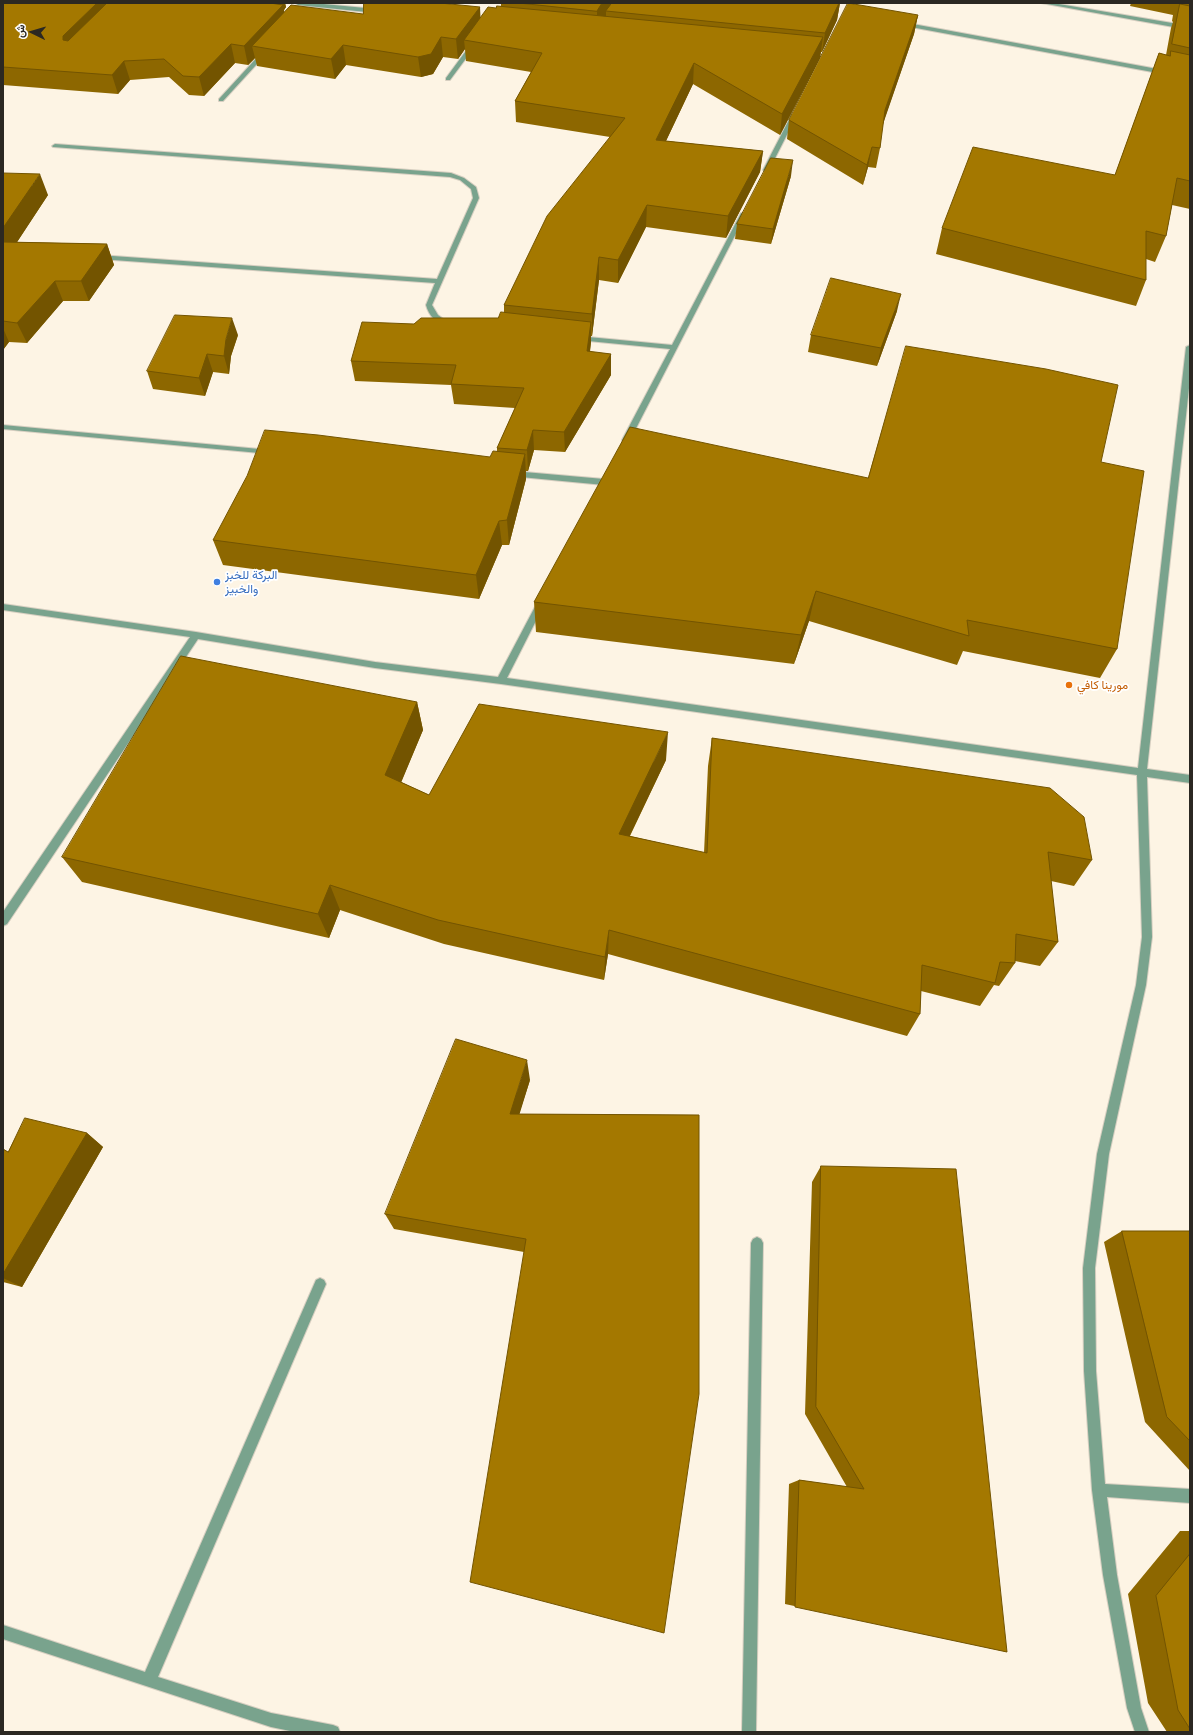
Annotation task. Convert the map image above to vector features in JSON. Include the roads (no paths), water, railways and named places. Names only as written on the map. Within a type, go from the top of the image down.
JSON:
[{"type":"street","points":[[298,3],[380,11]]},
{"type":"street","points":[[1044,3],[1190,28]]},
{"type":"street","points":[[304,10],[309,4]]},
{"type":"street","points":[[892,22],[1190,77]]},
{"type":"street","points":[[448,79],[476,41]]},
{"type":"street","points":[[221,100],[268,49]]},
{"type":"street","points":[[764,174],[796,111]]},
{"type":"street","points":[[55,146],[451,175],[462,178],[474,188],[476,198],[429,305],[431,312],[437,319],[446,324],[456,326]]},
{"type":"street","points":[[623,446],[746,208]]},
{"type":"street","points":[[91,256],[440,280]]},
{"type":"street","points":[[573,338],[674,347]]},
{"type":"street","points":[[1142,1732],[1134,1708],[1110,1575],[1099,1490],[1090,1371],[1089,1268],[1103,1154],[1141,985],[1147,937],[1142,772],[1190,347]]},
{"type":"street","points":[[3,427],[280,452]]},
{"type":"street","points":[[502,472],[604,482]]},
{"type":"street","points":[[501,682],[544,599]]},
{"type":"street","points":[[3,607],[196,635],[375,665],[1190,779]]},
{"type":"street","points":[[3,921],[196,635]]},
{"type":"street","points":[[748,1732],[757,1243]]},
{"type":"street","points":[[149,1681],[320,1284]]},
{"type":"street","points":[[1099,1490],[1190,1496]]},
{"type":"street","points":[[3,1632],[271,1720],[332,1732]]},
{"type":"place","name":"البركة للخبز والخبيز","points":[[217,582]]},
{"type":"place","name":"مورينا كافي","points":[[1069,685]]}]
